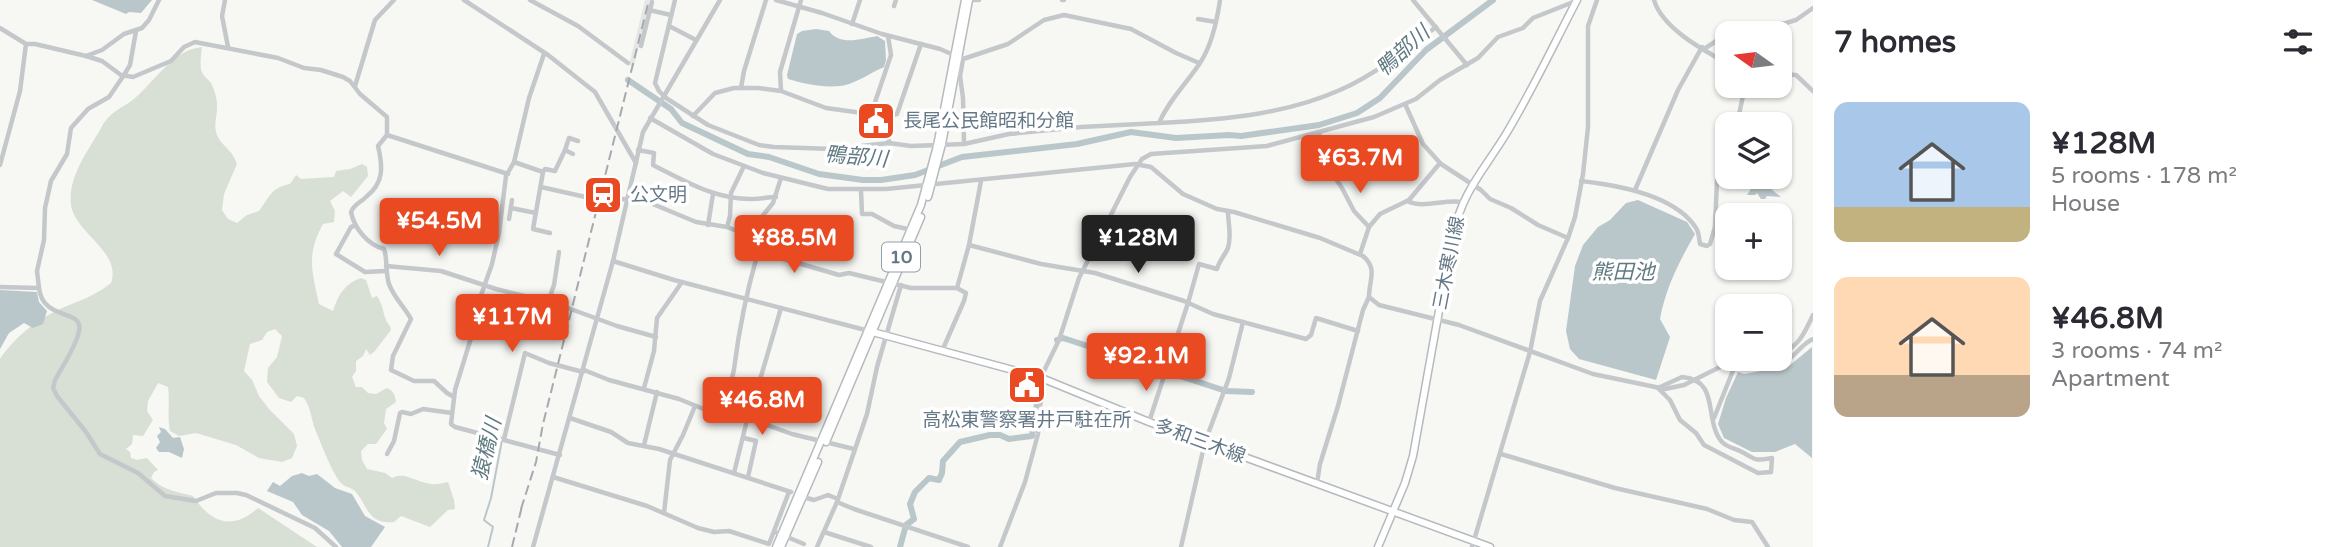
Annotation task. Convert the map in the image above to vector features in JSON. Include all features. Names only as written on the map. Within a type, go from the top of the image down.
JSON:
[{"type":"main road","name":"10","points":[[802,495],[895,284],[914,231],[930,182],[972,0]]},
{"type":"main road","name":"三木寒川線","points":[[1378,547],[1405,483],[1413,456],[1452,238],[1462,202],[1507,133],[1577,1]]},
{"type":"main road","name":"多和三木線","points":[[872,332],[1043,379],[1149,422],[1317,483],[1473,544],[1490,547]]},
{"type":"main road","name":"10","points":[[779,547],[781,534],[808,485],[824,441]]},
{"type":"street","points":[[86,57],[102,50],[124,34],[136,31],[149,20],[159,0]]},
{"type":"street","points":[[225,0],[222,16],[228,48]]},
{"type":"street","points":[[355,86],[375,20],[394,0]]},
{"type":"street","points":[[464,0],[561,64],[595,92],[636,163]]},
{"type":"street","points":[[530,0],[578,26],[628,63]]},
{"type":"street","points":[[675,0],[655,83],[663,96],[693,116],[732,135],[774,147],[833,149],[890,143],[911,146],[964,144],[1009,134],[1080,127],[1240,117],[1322,97],[1364,77],[1437,28]]},
{"type":"street","points":[[533,547],[613,261],[643,132],[720,0]]},
{"type":"street","points":[[741,88],[766,0]]},
{"type":"street","points":[[776,0],[800,3],[852,24],[958,58],[1008,44],[1044,20],[1064,15],[1131,29],[1200,63]]},
{"type":"street","points":[[852,24],[860,0]]},
{"type":"street","points":[[1159,123],[1178,90],[1200,63],[1216,22],[1220,0]]},
{"type":"street","points":[[1413,0],[1466,65]]},
{"type":"street","points":[[1473,544],[1530,352],[1539,300],[1574,217],[1588,127],[1587,33],[1597,0]]},
{"type":"street","points":[[1654,0],[1662,17],[1673,28],[1715,56]]},
{"type":"street","points":[[1000,547],[1025,482],[1038,434],[1043,373],[1059,338],[1082,271],[1138,164],[1145,156],[1255,148],[1374,117],[1416,99],[1440,80],[1484,53],[1498,37],[1523,28],[1533,18],[1577,1]]},
{"type":"street","points":[[640,46],[652,2]]},
{"type":"street","points":[[781,91],[780,72],[800,3]]},
{"type":"street","points":[[1792,21],[1813,8]]},
{"type":"street","points":[[649,10],[671,15]]},
{"type":"street","points":[[1198,19],[1216,22]]},
{"type":"street","points":[[669,26],[696,40]]},
{"type":"street","points":[[0,28],[26,44],[102,61],[124,75],[139,76],[171,61],[184,47],[195,42],[278,58],[303,68],[343,77],[355,86],[360,94],[387,117],[387,135],[378,146],[382,171],[379,182],[375,190],[351,208],[354,226],[375,246],[384,249],[390,288],[411,319],[393,356],[391,370],[414,381],[434,381],[454,397]]},
{"type":"street","points":[[136,31],[130,65],[109,97],[88,109],[71,128],[67,153],[51,181],[45,208],[44,240],[37,271],[38,288],[47,307],[78,321],[79,332],[53,388],[100,454],[138,472],[169,498],[196,502],[216,493],[246,495],[315,528],[336,547]]},
{"type":"street","points":[[871,114],[891,55],[888,36]]},
{"type":"street","points":[[1635,190],[1678,90],[1703,48],[1715,41]]},
{"type":"street","points":[[0,165],[20,91],[26,44]]},
{"type":"street","points":[[693,116],[712,95],[741,88],[781,91],[825,108],[886,117],[897,114],[921,44]]},
{"type":"street","points":[[544,54],[529,98],[514,162],[508,174],[499,233],[454,397],[451,424],[560,455]]},
{"type":"street","points":[[958,58],[963,98],[964,144]]},
{"type":"street","points":[[1792,75],[1796,75],[1813,91]]},
{"type":"street","points":[[1405,104],[1423,144],[1440,162],[1490,199],[1567,238]]},
{"type":"street","points":[[652,115],[701,148],[744,166],[828,189],[861,191],[930,182],[981,181],[1138,164],[1151,167],[1183,194],[1217,209],[1320,238],[1360,254],[1369,261],[1373,272],[1369,297],[1320,464],[1317,483]]},
{"type":"street","points":[[886,117],[890,143]]},
{"type":"street","points":[[1319,133],[1320,155],[1354,211],[1369,227]]},
{"type":"street","points":[[387,135],[508,174]]},
{"type":"street","points":[[514,162],[543,172],[545,169],[555,171],[569,138],[578,141]]},
{"type":"street","points":[[565,150],[573,154]]},
{"type":"street","points":[[638,150],[654,153],[653,165],[690,186],[713,194],[751,200],[776,197]]},
{"type":"street","points":[[1360,254],[1369,227],[1380,214],[1407,201],[1440,162]]},
{"type":"street","points":[[727,227],[730,197],[744,166]]},
{"type":"street","points":[[543,172],[533,229],[550,233]]},
{"type":"street","points":[[727,411],[725,398],[734,371],[737,336],[757,256],[744,245],[746,236],[776,197],[782,178]]},
{"type":"street","points":[[957,288],[969,245],[981,181]]},
{"type":"street","points":[[1581,181],[1635,190],[1682,212],[1698,229],[1700,244],[1707,246],[1715,227],[1717,189]]},
{"type":"street","points":[[541,187],[599,200],[628,199],[648,202],[708,225],[727,227],[784,258],[839,275],[849,273],[911,288],[957,288],[965,293],[964,301],[942,351]]},
{"type":"street","points":[[861,191],[862,214],[872,214],[891,225],[914,231]]},
{"type":"street","points":[[708,225],[713,194]]},
{"type":"street","points":[[509,219],[512,200]]},
{"type":"street","points":[[1407,201],[1421,204],[1462,202]]},
{"type":"street","points":[[510,208],[536,213]]},
{"type":"street","points":[[1149,422],[1199,264],[1217,269],[1219,260],[1227,251],[1231,232],[1228,211]]},
{"type":"street","points":[[354,226],[345,234],[336,254],[358,266],[361,271],[377,273],[386,268],[441,271],[656,337]]},
{"type":"street","points":[[969,245],[1041,264],[1095,273],[1188,303],[1213,314],[1306,339],[1311,335],[1316,318],[1358,331]]},
{"type":"street","points":[[548,302],[554,285],[559,252]]},
{"type":"street","points":[[613,261],[872,332]]},
{"type":"street","points":[[644,388],[654,351],[657,318],[682,282]]},
{"type":"street","points":[[817,547],[837,500],[867,414],[895,284]]},
{"type":"street","points":[[0,287],[38,288]]},
{"type":"street","points":[[1369,297],[1372,301],[1391,308],[1438,319],[1593,374],[1658,388],[1675,388],[1715,369]]},
{"type":"street","points":[[734,473],[750,408],[781,308]]},
{"type":"street","points":[[1792,348],[1802,338],[1813,315]]},
{"type":"street","points":[[1181,547],[1205,442],[1224,391],[1243,322]]},
{"type":"street","points":[[1713,423],[1734,369],[1742,365],[1781,364],[1797,354],[1807,341],[1813,340]]},
{"type":"street","points":[[503,439],[526,353],[535,358],[687,401],[695,407],[727,411],[792,434],[854,449]]},
{"type":"street","points":[[1675,378],[1695,379],[1707,393],[1718,435],[1727,446],[1758,460],[1772,458],[1771,472],[1758,473],[1704,445],[1696,433],[1680,420],[1670,400],[1658,388],[1675,378]]},
{"type":"street","points":[[644,445],[657,392]]},
{"type":"street","points":[[664,513],[668,465],[695,407]]},
{"type":"street","points":[[387,454],[394,441],[397,419],[402,412],[411,414],[423,409],[452,413]]},
{"type":"street","points":[[570,418],[611,432],[628,443],[644,445],[814,500],[828,495],[905,526],[968,547]]},
{"type":"street","points":[[744,438],[756,441],[748,477]]},
{"type":"street","points":[[1501,454],[1615,488],[1707,509],[1734,520],[1752,522],[1769,547]]},
{"type":"street","points":[[553,477],[664,513],[698,528],[714,532],[729,531],[769,544],[781,534],[789,492]]},
{"type":"street","points":[[824,532],[871,547]]},
{"type":"street","points":[[781,534],[804,544]]},
{"type":"shaded area","points":[[645,0],[650,0],[634,66],[629,65]]},
{"type":"shaded area","points":[[202,47],[201,70],[211,83],[216,99],[216,133],[237,164],[224,194],[222,210],[228,219],[237,223],[247,215],[259,211],[274,191],[290,184],[296,175],[301,179],[334,177],[336,171],[362,164],[367,167],[368,176],[351,197],[343,191],[330,201],[335,211],[334,222],[323,224],[314,245],[312,263],[319,304],[333,311],[343,290],[361,278],[366,280],[372,298],[377,296],[391,330],[374,352],[370,355],[366,349],[363,356],[356,361],[356,371],[352,377],[356,387],[362,387],[368,393],[376,394],[389,389],[396,402],[386,409],[384,423],[387,429],[376,444],[368,444],[361,451],[362,460],[367,469],[385,473],[392,478],[402,476],[433,484],[448,482],[455,509],[448,510],[430,527],[401,516],[394,522],[385,522],[369,513],[355,491],[342,484],[334,473],[304,398],[297,396],[291,402],[279,398],[267,382],[268,368],[277,357],[282,336],[275,329],[267,332],[262,340],[250,344],[244,371],[269,409],[294,434],[297,446],[292,458],[282,462],[259,458],[236,445],[196,433],[179,436],[170,431],[168,387],[158,383],[148,401],[147,411],[153,420],[143,436],[133,435],[132,444],[126,449],[131,458],[147,458],[158,470],[151,478],[155,482],[170,490],[193,496],[215,518],[223,521],[239,520],[258,508],[317,547],[0,547],[0,359],[18,337],[41,319],[111,283],[113,272],[110,262],[74,215],[71,195],[75,177],[107,119],[135,98],[173,60],[192,49]]},
{"type":"water","points":[[92,0],[152,0],[141,13],[126,14]]},
{"type":"water","points":[[816,29],[829,31],[845,40],[877,36],[885,41],[884,67],[842,86],[818,86],[788,79],[797,34]]},
{"type":"water","points":[[1751,189],[1771,189],[1781,197],[1767,196],[1761,199],[1757,193],[1747,195]]},
{"type":"water","name":"熊田池","points":[[1638,200],[1687,222],[1695,234],[1674,275],[1663,307],[1660,319],[1670,337],[1656,380],[1579,359],[1570,349],[1566,331],[1575,266],[1583,245],[1598,227],[1610,220],[1626,203]]},
{"type":"water","points":[[0,290],[37,292],[39,302],[47,311],[43,324],[33,328],[24,323],[9,333],[0,349]]},
{"type":"water","points":[[1812,347],[1812,458],[1795,444],[1775,452],[1752,452],[1724,438],[1718,424],[1738,372],[1744,374],[1792,371],[1792,364]]},
{"type":"water","points":[[159,427],[165,429],[173,438],[180,437],[184,449],[182,458],[169,452],[159,452],[156,448],[160,442],[157,436],[161,432]]},
{"type":"water","points":[[302,473],[309,476],[317,474],[335,488],[352,494],[365,516],[385,527],[371,547],[342,547],[329,531],[302,515],[293,502],[267,491],[273,482],[280,486],[292,476]]},
{"type":"waterway","name":"鴨部川","points":[[628,80],[671,109],[682,123],[748,154],[769,157],[819,174],[881,180],[915,175],[962,157],[1077,144],[1131,132],[1176,138],[1241,136],[1319,125],[1357,113],[1380,98],[1426,50],[1493,0]]},
{"type":"waterway","points":[[1057,340],[1063,338],[1226,391],[1252,392]]},
{"type":"waterway","points":[[900,547],[906,525],[914,519],[910,504],[915,492],[929,478],[939,480],[943,461],[960,442],[990,435],[1009,439],[1032,436],[1040,384]]},
{"type":"waterway","name":"猿橋川","points":[[488,547],[493,527],[484,520],[502,440]]},
{"type":"railway","points":[[521,509],[536,462],[543,424],[649,0]]},
{"type":"railway","points":[[512,547],[523,502]]},
{"type":"place","name":"長尾公民館昭和分館","points":[[876,121]]},
{"type":"place","name":"公文明","points":[[603,195]]},
{"type":"place","name":"高松東警察署井戸駐在所","points":[[1027,385]]}]
